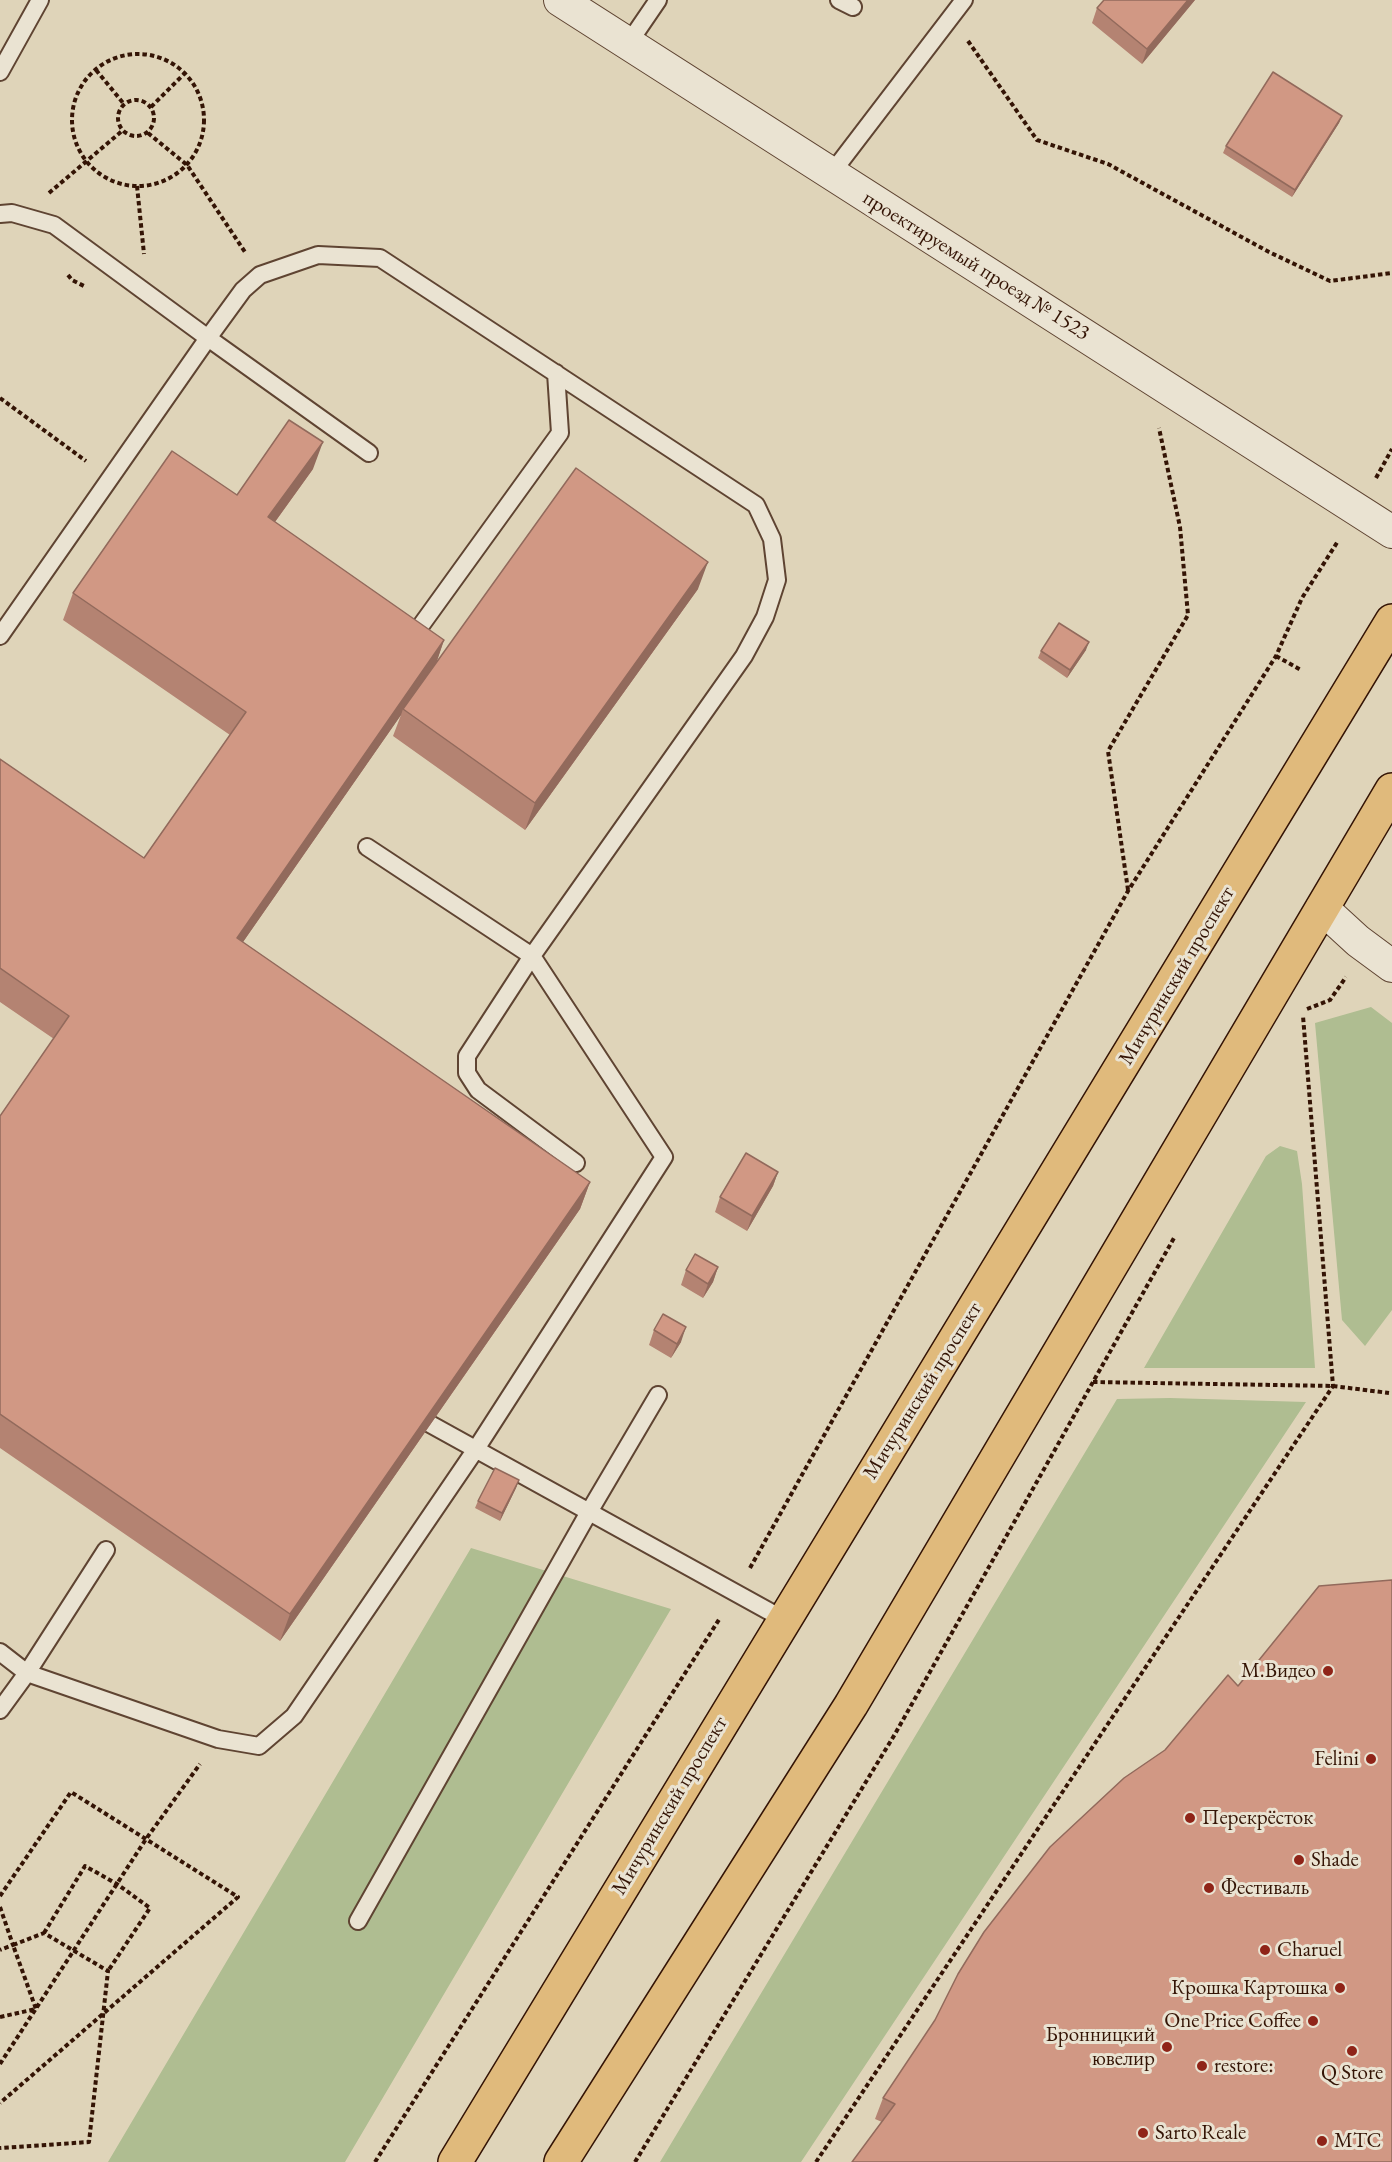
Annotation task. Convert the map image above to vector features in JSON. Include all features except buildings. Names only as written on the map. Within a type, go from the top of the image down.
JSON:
[{"type":"main road","name":"Мичуринский проспект","points":[[455,2162],[783,1619],[1133,1049],[1392,621]]},
{"type":"main road","points":[[561,2162],[851,1705],[1392,790]]},
{"type":"street","name":"проектируемый проезд № 1523","points":[[560,0],[1392,532]]},
{"type":"street","points":[[1322,908],[1358,941],[1392,966]]},
{"type":"lane","points":[[0,72],[40,0]]},
{"type":"lane","points":[[628,44],[658,0]]},
{"type":"lane","points":[[831,174],[964,0]]},
{"type":"lane","points":[[0,214],[12,213],[54,225],[369,453]]},
{"type":"lane","points":[[0,636],[243,290],[260,274],[318,255],[380,258],[756,505],[772,539],[777,580],[765,618],[744,656],[532,956],[467,1056],[467,1073],[478,1090],[576,1162]]},
{"type":"lane","points":[[422,624],[561,433],[556,373]]},
{"type":"lane","points":[[0,1652],[27,1673],[218,1739],[259,1746],[294,1716],[476,1449],[664,1157],[532,956],[367,847]]},
{"type":"lane","points":[[358,1921],[589,1512],[658,1395]]},
{"type":"lane","points":[[430,1424],[783,1619]]},
{"type":"lane","points":[[0,1710],[27,1673],[106,1550]]},
{"type":"path","points":[[952,17],[985,68],[1037,140],[1108,164],[1269,252],[1330,281],[1392,273]]},
{"type":"path","points":[[132,55],[151,56],[169,62],[185,74],[195,87],[202,102],[205,120],[197,152],[187,165],[172,177],[155,184],[137,186],[117,183],[100,174],[86,161],[76,143],[72,123],[75,103],[83,84],[96,70],[113,60],[132,55]]},
{"type":"path","points":[[96,70],[124,104]]},
{"type":"path","points":[[151,107],[185,74]]},
{"type":"path","points":[[133,100],[143,101],[151,107],[155,116],[154,125],[148,133],[139,137],[129,136],[122,130],[118,122],[118,111],[124,104],[133,100]]},
{"type":"path","points":[[22,216],[122,130]]},
{"type":"path","points":[[148,133],[187,165],[260,274]]},
{"type":"path","points":[[137,186],[149,294]]},
{"type":"path","points":[[67,272],[72,280],[88,288]]},
{"type":"path","points":[[1128,891],[1108,751],[1188,615],[1180,527],[1148,376]]},
{"type":"path","points":[[0,398],[110,479]]},
{"type":"path","points":[[375,2162],[736,1593],[1128,891],[1276,656],[1302,598],[1359,510]]},
{"type":"path","points":[[1276,656],[1302,670]]},
{"type":"path","points":[[1296,1021],[1302,1011],[1330,1000],[1345,980]]},
{"type":"path","points":[[816,2162],[1333,1386],[1302,1011]]},
{"type":"path","points":[[635,2162],[895,1734],[1174,1238]]},
{"type":"path","points":[[1093,1382],[1333,1386],[1389,1393]]},
{"type":"path","points":[[0,2064],[146,1839],[218,1739]]},
{"type":"path","points":[[0,1896],[71,1792],[238,1898],[0,2103]]},
{"type":"path","points":[[0,1950],[44,1933],[85,1866],[117,1884],[150,1908],[108,1971],[89,2142],[0,2148]]},
{"type":"path","points":[[0,1907],[36,2009]]},
{"type":"path","points":[[44,1933],[108,1971]]},
{"type":"path","points":[[0,2017],[36,2009]]},
{"type":"green space","points":[[1371,1007],[1392,1023],[1392,1310],[1365,1346],[1342,1320],[1315,1023]]},
{"type":"green space","points":[[1280,1146],[1297,1151],[1302,1184],[1315,1368],[1144,1368],[1266,1156]]},
{"type":"green space","points":[[1170,1398],[1306,1402],[801,2162],[660,2162],[1117,1399]]},
{"type":"green space","points":[[471,1548],[671,1609],[345,2162],[108,2162]]},
{"type":"place","name":"М.Видео","points":[[1328,1671]]},
{"type":"place","name":"Felini","points":[[1371,1759]]},
{"type":"place","name":"Перекрёсток","points":[[1190,1818]]},
{"type":"place","name":"Shade","points":[[1299,1860]]},
{"type":"place","name":"Фестиваль","points":[[1209,1888]]},
{"type":"place","name":"Charuel","points":[[1265,1950]]},
{"type":"place","name":"Крошка Картошка","points":[[1340,1988]]},
{"type":"place","name":"One Price Coffee","points":[[1313,2021]]},
{"type":"place","name":"Бронницкий ювелир","points":[[1167,2047]]},
{"type":"place","name":"Q Store","points":[[1352,2051]]},
{"type":"place","name":"restore:","points":[[1202,2066]]},
{"type":"place","name":"Sarto Reale","points":[[1143,2133]]},
{"type":"place","name":"МТС","points":[[1322,2141]]}]
